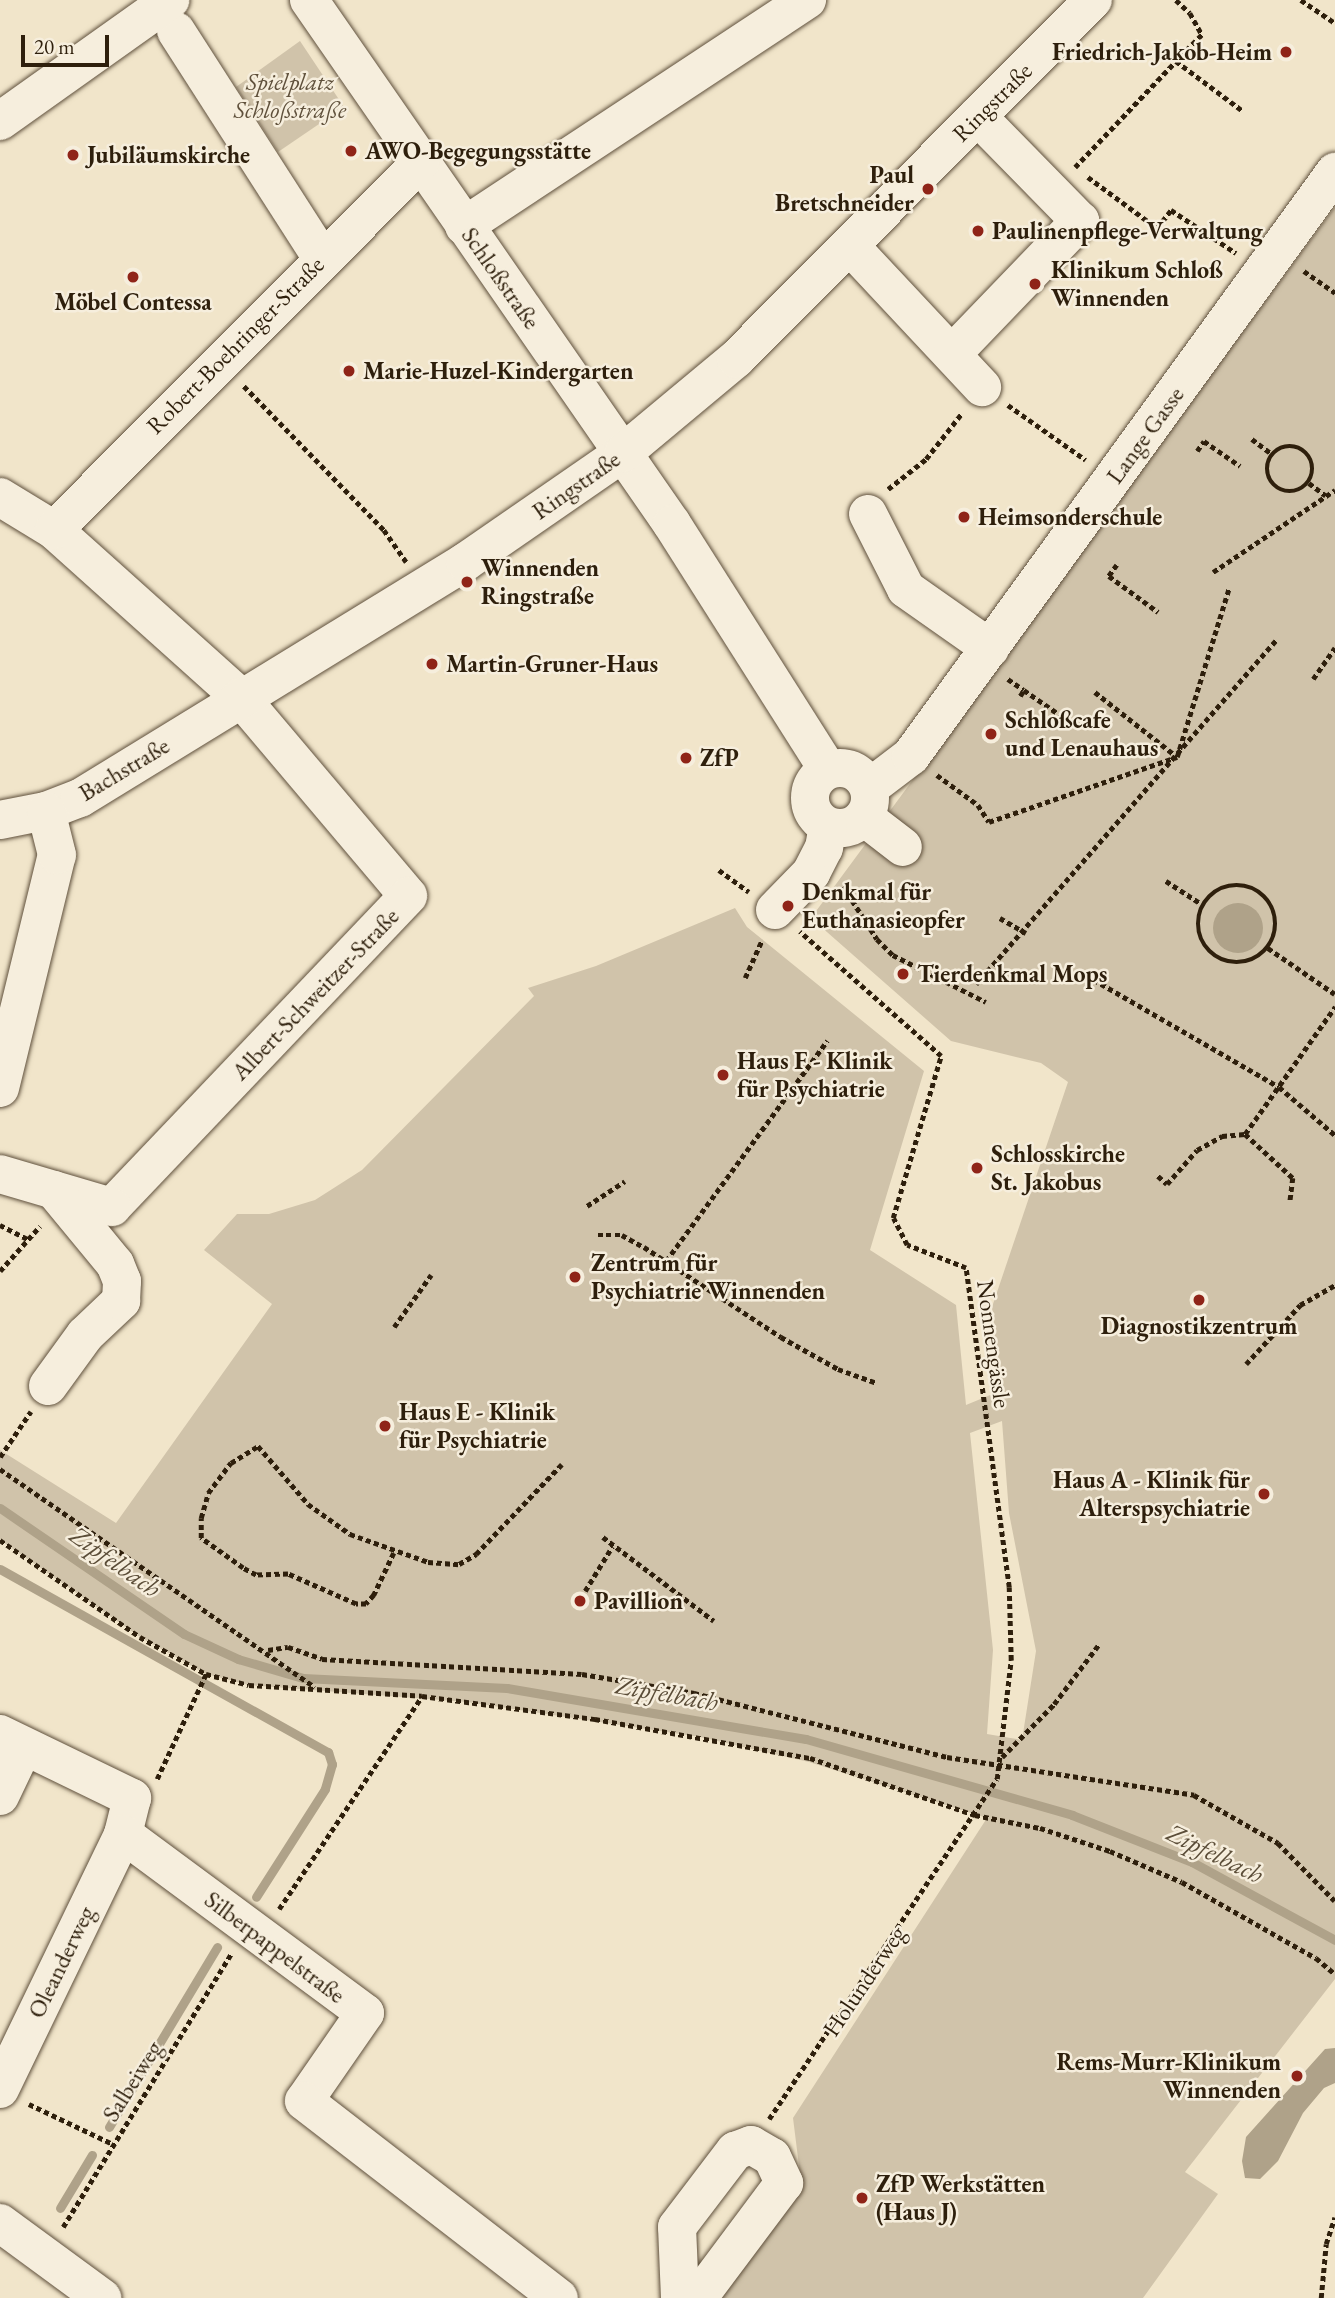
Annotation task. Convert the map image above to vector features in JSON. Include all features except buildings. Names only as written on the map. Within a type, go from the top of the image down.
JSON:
[{"type":"street","name":"Schloßstraße","points":[[309,0],[622,453],[828,770]]},
{"type":"street","points":[[464,226],[807,0]]},
{"type":"street","name":"Ringstraße","points":[[240,697],[423,587],[622,453],[736,359],[851,247],[1093,0]]},
{"type":"street","points":[[1,119],[173,15],[321,257]]},
{"type":"street","points":[[952,354],[1080,221],[978,116]]},
{"type":"street","name":"Robert-Boehringer-Straße","points":[[54,530],[321,257],[420,163]]},
{"type":"street","name":"Lange Gasse","points":[[867,802],[911,756],[1335,172]]},
{"type":"street","points":[[851,247],[982,387]]},
{"type":"street","points":[[0,497],[54,530],[240,697]]},
{"type":"street","points":[[868,514],[906,589],[990,648]]},
{"type":"street","name":"Bachstraße","points":[[0,820],[46,811],[80,797],[240,697]]},
{"type":"street","name":"Albert-Schweitzer-Straße","points":[[0,1174],[112,1207],[408,895],[240,697]]},
{"type":"street","points":[[867,802],[848,828],[828,826],[813,813],[810,793],[828,770],[848,769],[867,802],[903,847]]},
{"type":"street","points":[[0,1088],[57,855],[46,811]]},
{"type":"street","points":[[775,910],[796,892],[816,862],[828,826]]},
{"type":"street","points":[[48,1386],[85,1335],[121,1301],[122,1281],[116,1264],[54,1190]]},
{"type":"street","points":[[0,1796],[12,1740]]},
{"type":"street","name":"Silberpappelstraße","points":[[12,1740],[127,1816],[255,1931],[365,2013],[304,2101],[559,2298]]},
{"type":"street","name":"Oleanderweg","points":[[13,2096],[127,1816]]},
{"type":"street","points":[[680,2298],[677,2227],[735,2151],[751,2146],[772,2157],[784,2183],[698,2298]]},
{"type":"street","points":[[0,2223],[46,2254],[102,2298]]},
{"type":"path","points":[[1176,0],[1190,13],[1202,35],[1074,166],[1157,228],[1171,210],[1227,247]]},
{"type":"path","points":[[1301,0],[1335,23]]},
{"type":"path","points":[[1176,61],[1242,111]]},
{"type":"path","points":[[1304,271],[1335,293]]},
{"type":"path","points":[[218,361],[384,530],[423,587]]},
{"type":"path","points":[[868,514],[896,479],[926,459],[982,387],[1057,440]]},
{"type":"path","points":[[1252,439],[1272,454]]},
{"type":"path","points":[[1197,451],[1204,441],[1240,466]]},
{"type":"path","points":[[1285,445],[1308,453],[1314,468],[1309,483],[1297,491],[1275,487],[1268,475],[1272,454],[1285,445]]},
{"type":"path","points":[[1309,483],[1326,496]]},
{"type":"path","points":[[1213,572],[1335,490]]},
{"type":"path","points":[[1117,565],[1109,576],[1158,612]]},
{"type":"path","points":[[1177,757],[1229,588]]},
{"type":"path","points":[[976,984],[1025,932],[1276,640]]},
{"type":"path","points":[[1313,679],[1335,648]]},
{"type":"path","points":[[1020,696],[1024,690],[1070,722]]},
{"type":"path","points":[[1095,692],[1177,757]]},
{"type":"path","points":[[911,756],[978,805],[989,822],[1177,757]]},
{"type":"path","points":[[816,862],[839,881],[877,939],[893,955],[986,1002]]},
{"type":"path","points":[[1166,881],[1203,905]]},
{"type":"path","points":[[1234,885],[1259,891],[1275,912],[1276,925],[1268,948],[1258,957],[1234,963],[1211,953],[1199,931],[1203,905],[1210,896],[1234,885]]},
{"type":"path","points":[[745,978],[775,910]]},
{"type":"path","name":"Nonnengässle","points":[[775,910],[941,1056],[893,1217],[907,1245],[966,1268],[1009,1587],[1011,1660],[1001,1765],[997,1779],[975,1815]]},
{"type":"path","points":[[1000,918],[1025,932]]},
{"type":"path","points":[[1268,948],[1335,994]]},
{"type":"path","points":[[1079,971],[1279,1087],[1335,1135]]},
{"type":"path","points":[[1245,1134],[1335,1007]]},
{"type":"path","points":[[666,1261],[827,1041]]},
{"type":"path","points":[[1158,1176],[1167,1184],[1197,1150],[1222,1136],[1245,1134],[1293,1178],[1290,1201]]},
{"type":"path","points":[[587,1206],[625,1181]]},
{"type":"path","points":[[0,1271],[46,1219],[54,1190]]},
{"type":"path","points":[[0,1225],[28,1239]]},
{"type":"path","points":[[598,1235],[622,1236],[666,1261],[781,1337],[838,1369],[877,1383]]},
{"type":"path","points":[[394,1328],[431,1275]]},
{"type":"path","points":[[1246,1364],[1300,1305],[1335,1285]]},
{"type":"path","points":[[0,1457],[13,1437]]},
{"type":"path","points":[[394,1553],[374,1595],[366,1604],[356,1604],[288,1574],[257,1576],[201,1538],[201,1518],[208,1493],[231,1463],[258,1446],[308,1504],[350,1534],[394,1553],[459,1564],[476,1554],[562,1464]]},
{"type":"path","points":[[0,1469],[268,1650],[316,1687]]},
{"type":"path","points":[[603,1537],[612,1547],[713,1620]]},
{"type":"path","points":[[0,1540],[140,1637],[206,1675],[249,1685],[316,1687],[422,1696],[595,1719],[810,1758],[975,1815],[1040,1828],[1110,1851],[1182,1882],[1315,1958],[1335,1974]]},
{"type":"path","points":[[585,1591],[612,1547]]},
{"type":"path","points":[[1002,1758],[1054,1704],[1099,1644]]},
{"type":"path","points":[[268,1650],[288,1647],[322,1659],[582,1674],[694,1693],[882,1742],[1001,1765],[1194,1795],[1278,1843],[1335,1901]]},
{"type":"path","points":[[127,1816],[147,1800],[206,1675]]},
{"type":"path","name":"Salbeiweg","points":[[46,2254],[113,2144],[255,1931],[422,1696]]},
{"type":"path","name":"Holunderweg","points":[[751,2146],[975,1815]]},
{"type":"path","points":[[13,2096],[113,2144]]},
{"type":"path","points":[[1321,2298],[1326,2244],[1335,2217]]},
{"type":"green space","name":"Spielplatz Schloßstraße","points":[[300,41],[344,107],[278,152],[236,87]]},
{"type":"green space","name":"Zentrum für Psychiatrie Winnenden","points":[[1335,207],[1335,1979],[1185,2172],[1218,2194],[1143,2298],[719,2298],[802,2190],[793,2118],[987,1818],[809,1762],[700,1737],[467,1702],[249,1685],[206,1674],[140,1637],[0,1540],[0,1450],[116,1523],[272,1304],[204,1250],[237,1214],[269,1214],[315,1200],[362,1170],[534,996],[528,988],[596,966],[735,908],[747,927],[924,1071],[870,1250],[956,1305],[966,1405],[1000,1391],[992,1307],[1068,1082],[1041,1063],[951,1041],[811,918]],"holes":[[[1002,1421],[1009,1513],[1036,1651],[1022,1740],[987,1734],[993,1650],[970,1433]]]},
{"type":"shaded area","points":[[1238,903],[1256,910],[1263,928],[1256,946],[1238,953],[1220,946],[1213,928],[1220,910]]},
{"type":"shaded area","points":[[1335,2048],[1335,2083],[1324,2088],[1303,2113],[1278,2161],[1260,2179],[1245,2178],[1242,2161],[1246,2137],[1325,2049]]},
{"type":"waterway","name":"Zipfelbach","points":[[0,1508],[184,1634],[238,1659],[303,1678],[507,1688],[806,1739],[1072,1815],[1192,1862],[1335,1940]]},
{"type":"waterway","points":[[0,1569],[328,1752],[332,1764],[325,1789],[256,1897]]},
{"type":"waterway","points":[[109,2127],[217,1947]]},
{"type":"waterway","points":[[60,2208],[92,2155]]},
{"type":"place","name":"Friedrich-Jakob-Heim","points":[[1286,52]]},
{"type":"place","name":"AWO-Begegungsstätte","points":[[351,151]]},
{"type":"place","name":"Jubiläumskirche","points":[[73,155]]},
{"type":"place","name":"Paul Bretschneider","points":[[928,189]]},
{"type":"place","name":"Paulinenpflege-Verwaltung","points":[[978,231]]},
{"type":"place","name":"Möbel Contessa","points":[[133,277]]},
{"type":"place","name":"Klinikum Schloß Winnenden","points":[[1035,284]]},
{"type":"place","name":"Marie-Huzel-Kindergarten","points":[[349,371]]},
{"type":"place","name":"Heimsonderschule","points":[[964,517]]},
{"type":"place","name":"Winnenden Ringstraße","points":[[467,582]]},
{"type":"place","name":"Martin-Gruner-Haus","points":[[432,664]]},
{"type":"place","name":"Schloßcafe und Lenauhaus","points":[[991,734]]},
{"type":"place","name":"ZfP","points":[[686,758]]},
{"type":"place","name":"Denkmal für Euthanasieopfer","points":[[788,906]]},
{"type":"place","name":"Tierdenkmal Mops","points":[[903,974]]},
{"type":"place","name":"Haus F - Klinik für Psychiatrie","points":[[723,1075]]},
{"type":"place","name":"Schlosskirche St. Jakobus","points":[[977,1168]]},
{"type":"place","name":"Zentrum für Psychiatrie Winnenden","points":[[575,1277]]},
{"type":"place","name":"Diagnostikzentrum","points":[[1199,1300]]},
{"type":"place","name":"Haus E - Klinik für Psychiatrie","points":[[385,1426]]},
{"type":"place","name":"Haus A - Klinik für Alterspsychiatrie","points":[[1264,1494]]},
{"type":"place","name":"Pavillion","points":[[580,1601]]},
{"type":"place","name":"Rems-Murr-Klinikum Winnenden","points":[[1297,2076]]},
{"type":"place","name":"ZfP Werkstätten (Haus J)","points":[[862,2198]]}]
